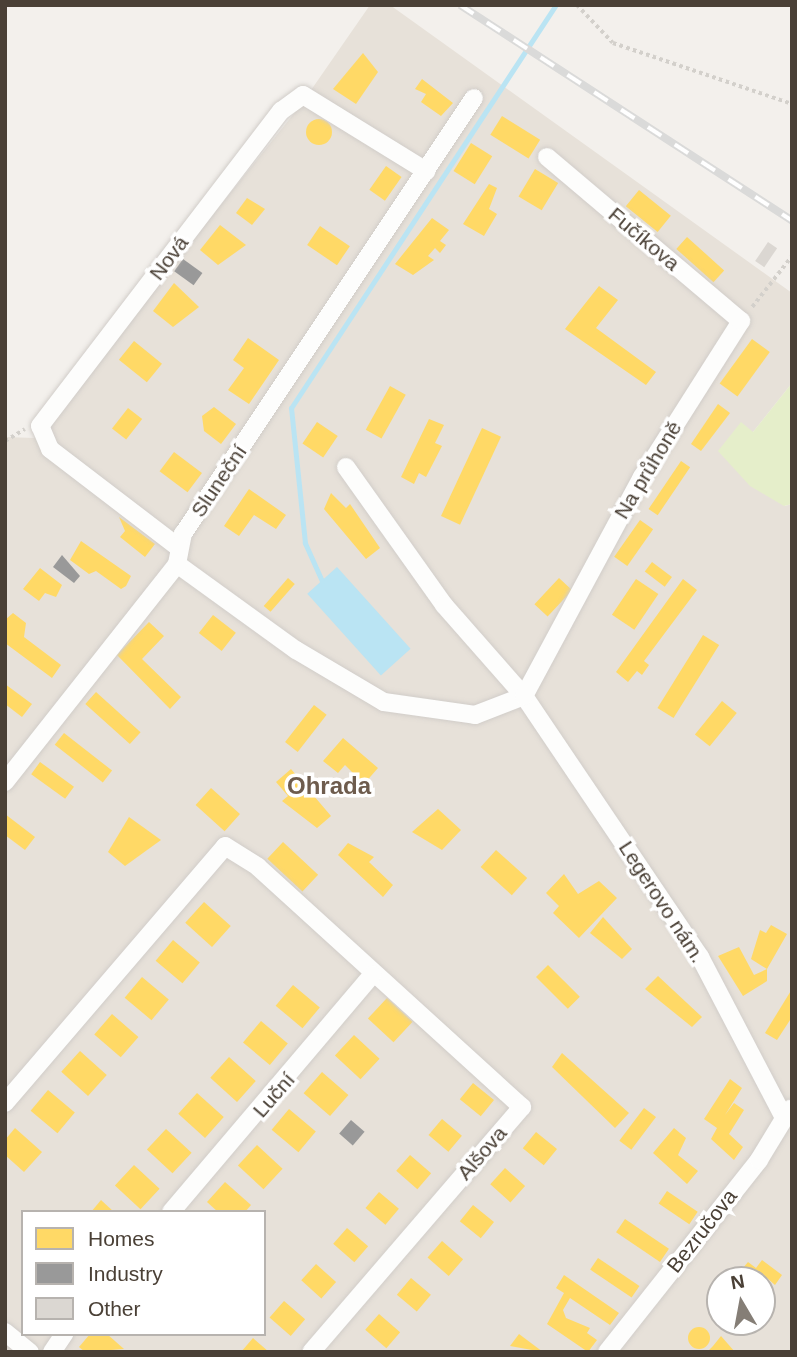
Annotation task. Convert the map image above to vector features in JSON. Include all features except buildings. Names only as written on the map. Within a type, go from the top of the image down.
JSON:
[{"type":"street","name":"Nová","points":[[40,426],[281,111],[303,95],[426,171]]},
{"type":"street","name":"Sluneční","points":[[5,782],[177,556],[474,99]]},
{"type":"street","name":"Fučíkova","points":[[547,157],[741,321]]},
{"type":"street","name":"Na průhoně","points":[[524,696],[642,477],[741,321]]},
{"type":"street","points":[[40,426],[50,449],[177,556],[296,650],[384,702],[475,715],[524,696]]},
{"type":"street","name":"Legerovo nám.","points":[[346,467],[444,605],[524,696],[700,957],[788,1113]]},
{"type":"street","points":[[5,1103],[225,846],[258,867],[372,975]]},
{"type":"street","name":"Luční","points":[[173,1210],[372,975]]},
{"type":"street","name":"Alšova","points":[[311,1352],[522,1107],[372,975]]},
{"type":"street","name":"Bezručova","points":[[607,1352],[788,1113]]},
{"type":"street","points":[[5,1332],[30,1352]]},
{"type":"street","points":[[52,1352],[63,1336]]},
{"type":"path","points":[[577,5],[613,43],[792,104]]},
{"type":"path","points":[[741,321],[792,256]]},
{"type":"path","points":[[5,441],[13,430],[40,426]]},
{"type":"shaded area","points":[[370,5],[390,5],[792,293],[792,383],[753,432],[785,506],[792,504],[792,1352],[5,1352],[5,437],[34,438],[300,106]]},
{"type":"green space","points":[[792,383],[792,504],[784,506],[750,486],[718,451],[741,422],[753,432]]},
{"type":"water","points":[[337,567],[411,649],[381,676],[307,594]]},
{"type":"waterway","points":[[322,581],[305,543],[291,408],[556,5]]},
{"type":"railway","points":[[460,5],[792,221]]},
{"type":"district","name":"Ohrada","points":[[329,786]]}]
